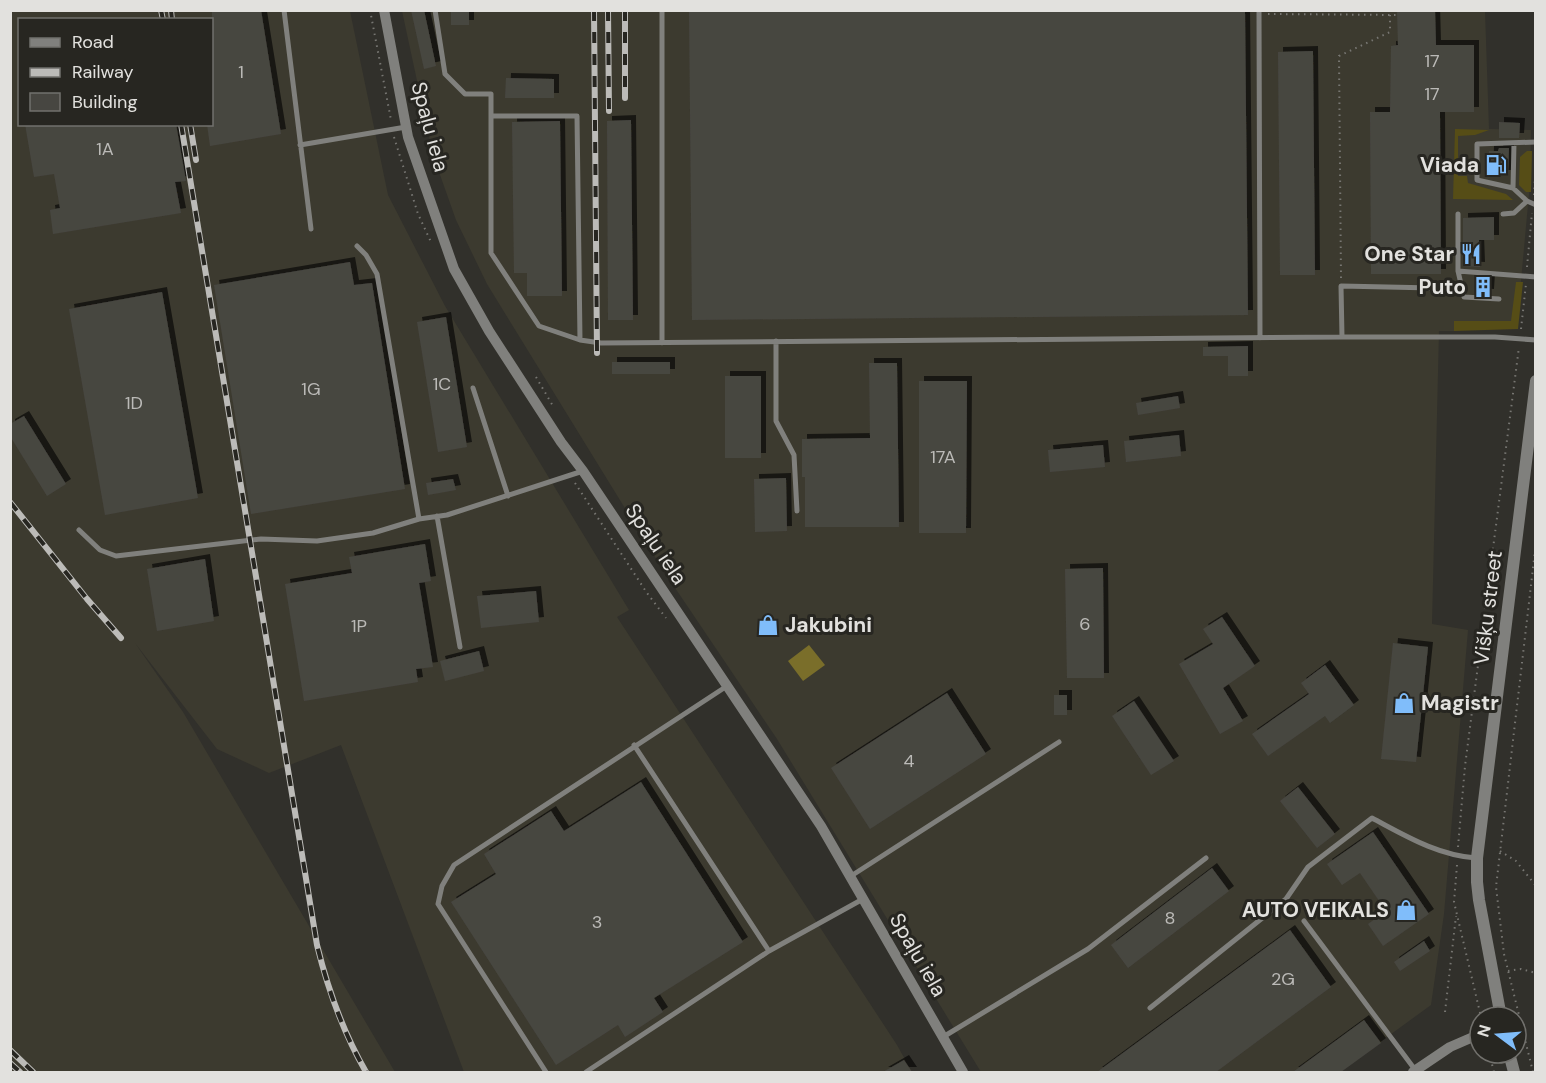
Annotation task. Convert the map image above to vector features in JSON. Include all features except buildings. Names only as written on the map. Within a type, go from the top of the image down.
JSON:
[{"type":"street","name":"Spaļu iela","points":[[384,10],[406,127],[454,269],[489,331],[561,442],[584,471],[821,826],[963,1072]]},
{"type":"street","name":"Višķu street","points":[[1499,1005],[1478,891],[1477,858],[1536,381]]},
{"type":"street","points":[[1414,1072],[1450,1047],[1468,1039]]},
{"type":"lane","points":[[284,10],[311,229]]},
{"type":"lane","points":[[435,10],[445,74],[465,94],[491,94],[491,253],[539,326],[580,340],[601,343],[1342,337],[1536,340]]},
{"type":"lane","points":[[662,10],[662,343]]},
{"type":"lane","points":[[1259,12],[1260,338]]},
{"type":"lane","points":[[491,116],[577,116],[580,340]]},
{"type":"lane","points":[[300,145],[406,127]]},
{"type":"lane","points":[[1534,205],[1513,188],[1477,180],[1476,144],[1536,142]]},
{"type":"lane","points":[[1513,188],[1514,143]]},
{"type":"lane","points":[[1503,214],[1515,213],[1527,201]]},
{"type":"lane","points":[[1458,214],[1458,271],[1464,297],[1499,299]]},
{"type":"lane","points":[[357,246],[366,255],[376,274],[419,519]]},
{"type":"lane","points":[[1458,271],[1536,278]]},
{"type":"lane","points":[[1342,337],[1341,286],[1433,288]]},
{"type":"lane","points":[[776,341],[776,421],[794,455],[797,511]]},
{"type":"lane","points":[[473,388],[508,496]]},
{"type":"lane","points":[[79,530],[100,550],[116,556],[261,539],[317,541],[373,533],[508,496],[584,471]]},
{"type":"lane","points":[[437,516],[460,647]]},
{"type":"lane","points":[[546,1072],[438,904],[442,886],[454,865],[727,686]]},
{"type":"lane","points":[[851,876],[1059,742]]},
{"type":"lane","points":[[634,745],[769,951]]},
{"type":"lane","points":[[1150,1008],[1286,899],[1308,867],[1372,818],[1430,848],[1457,856],[1477,858]]},
{"type":"lane","points":[[943,1037],[1088,949],[1206,858]]},
{"type":"lane","points":[[586,1072],[769,951],[864,899]]},
{"type":"lane","points":[[1304,921],[1414,1072]]},
{"type":"path","points":[[1259,12],[1397,15]]},
{"type":"path","points":[[1341,286],[1339,56],[1390,32],[1390,15]]},
{"type":"path","points":[[1478,1005],[1454,902],[1457,856],[1465,766],[1521,338],[1534,205],[1536,159]]},
{"type":"path","points":[[1533,1072],[1508,971],[1499,922],[1496,887],[1536,542]]},
{"type":"path","points":[[1500,851],[1516,861],[1536,886]]},
{"type":"path","points":[[1445,1012],[1456,914]]},
{"type":"path","points":[[1493,974],[1521,969],[1536,973]]},
{"type":"shaded area","points":[[10,11],[350,11],[388,195],[445,306],[629,610],[617,617],[897,1045],[912,1072],[464,1072],[341,745],[269,773],[217,749],[135,643],[183,712],[395,1072],[11,1072]]},
{"type":"shaded area","points":[[402,11],[1485,11],[1489,129],[1531,130],[1530,183],[1517,324],[1454,322],[1454,331],[1439,331],[1432,624],[1468,630],[1444,914],[1431,1005],[1339,1072],[981,1072],[777,739],[663,570],[487,284],[456,220],[433,155]]},
{"type":"shaded area","points":[[1455,129],[1489,130],[1475,135],[1458,136],[1458,176],[1467,176],[1468,183],[1506,194],[1513,200],[1453,199]]},
{"type":"shaded area","points":[[1527,151],[1532,151],[1531,192],[1526,192],[1519,185],[1520,157]]},
{"type":"shaded area","points":[[1516,282],[1523,282],[1518,329],[1454,331],[1454,321],[1511,321]]},
{"type":"shaded area","points":[[809,645],[825,665],[803,681],[788,661]]},
{"type":"railway","points":[[161,10],[163,18]]},
{"type":"railway","points":[[171,10],[172,18]]},
{"type":"railway","points":[[594,10],[597,353]]},
{"type":"railway","points":[[608,10],[609,111]]},
{"type":"railway","points":[[625,10],[625,98]]},
{"type":"railway","points":[[181,126],[317,945],[337,1010],[366,1072]]},
{"type":"railway","points":[[190,126],[196,160]]},
{"type":"railway","points":[[10,502],[121,638]]},
{"type":"railway","points":[[10,1050],[33,1072]]},
{"type":"railway","points":[[10,1063],[20,1072]]},
{"type":"place","name":"Viada","points":[[1496,165]]},
{"type":"place","name":"One Star","points":[[1471,254]]},
{"type":"place","name":"Puto","points":[[1483,287]]},
{"type":"place","name":"Jakubini","points":[[768,625]]},
{"type":"place","name":"Magistr","points":[[1404,703]]},
{"type":"place","name":"AUTO VEIKALS","points":[[1406,910]]}]
